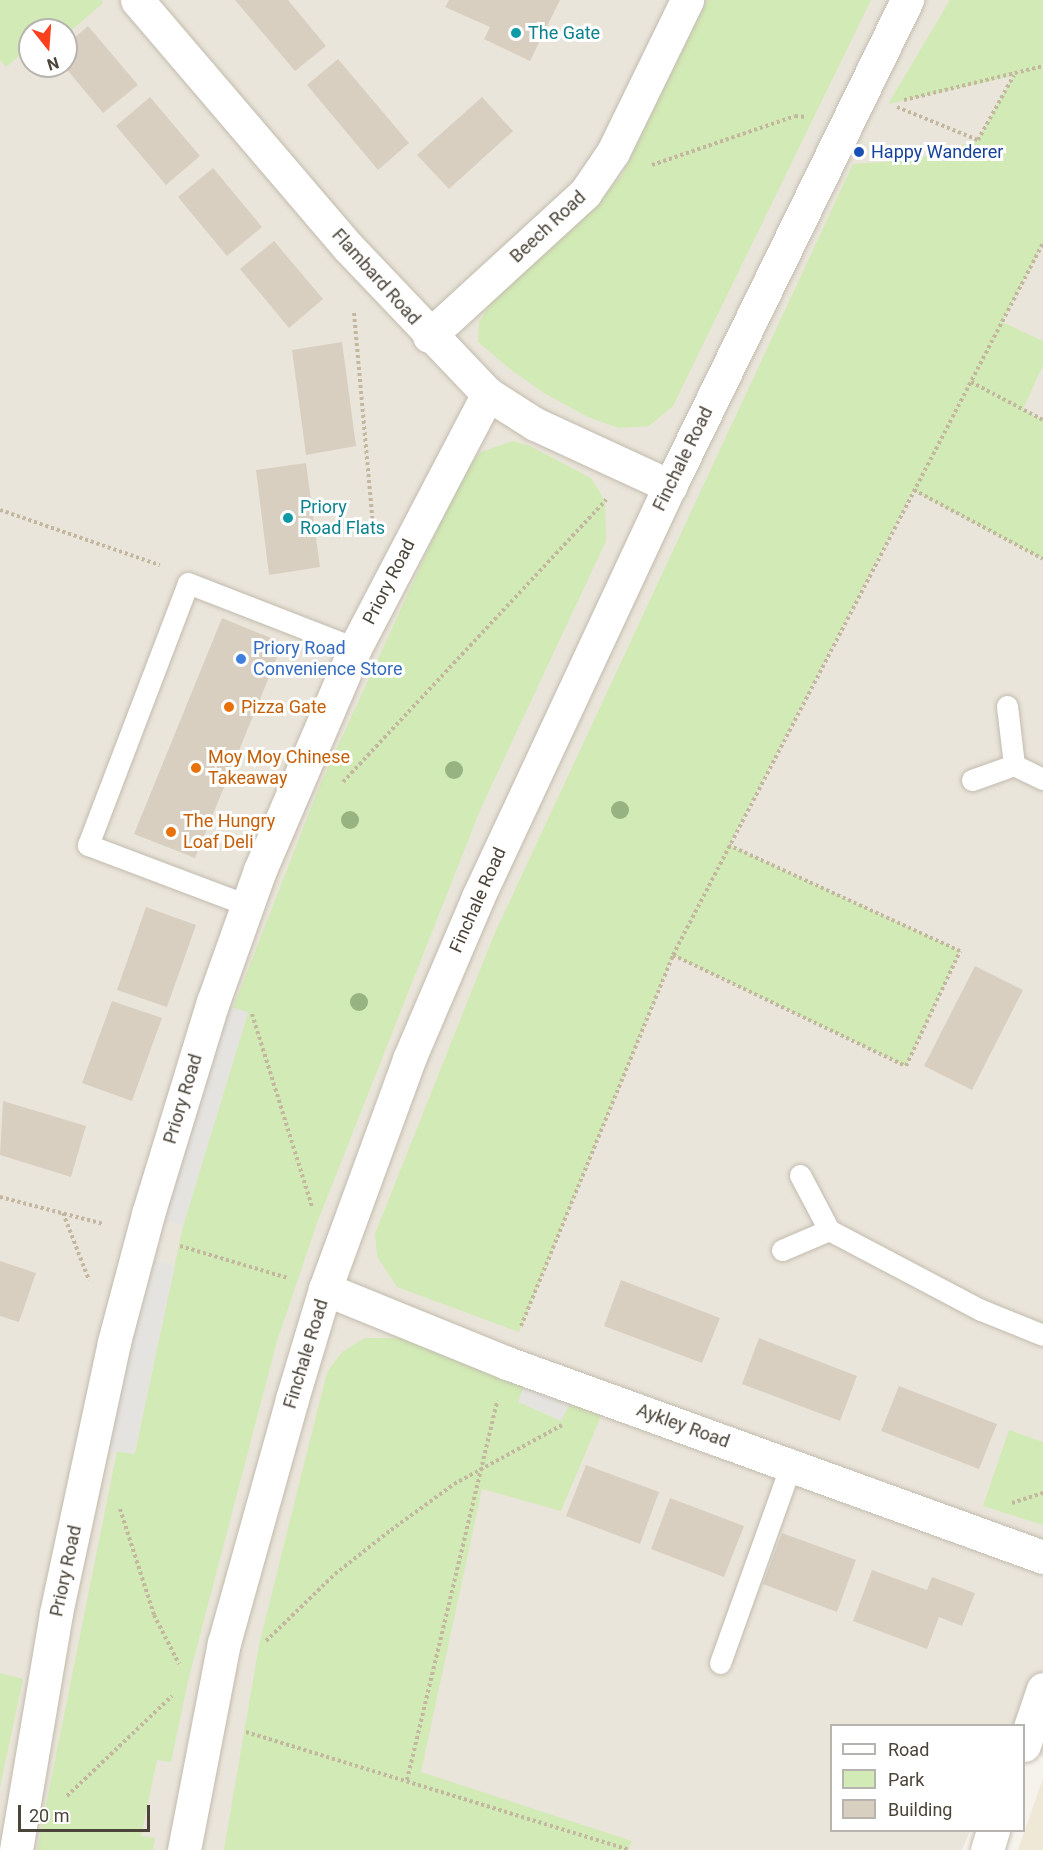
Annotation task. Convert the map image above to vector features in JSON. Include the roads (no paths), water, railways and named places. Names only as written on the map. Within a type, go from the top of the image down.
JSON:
[{"type":"street","name":"Flambard Road","points":[[137,0],[429,336],[488,394],[535,424],[670,486]]},
{"type":"street","name":"Beech Road","points":[[429,336],[585,194],[613,152],[687,0]]},
{"type":"street","name":"Finchale Road","points":[[184,1850],[208,1721],[202,1684],[224,1643],[325,1289],[410,1059],[478,897],[670,486],[907,0]]},
{"type":"street","name":"Priory Road","points":[[17,1846],[56,1613],[114,1342],[142,1234],[221,980],[247,905],[355,648],[488,394]]},
{"type":"street","name":"Aykley Road","points":[[325,1289],[507,1363],[1043,1557]]},
{"type":"street","points":[[1025,1739],[1043,1689]]},
{"type":"street","points":[[987,1850],[992,1832]]},
{"type":"lane","points":[[247,905],[88,844],[188,583],[355,648]]},
{"type":"lane","points":[[1007,706],[1014,765]]},
{"type":"lane","points":[[972,780],[1014,765],[1043,779]]},
{"type":"lane","points":[[800,1175],[829,1230],[981,1310],[1043,1335]]},
{"type":"lane","points":[[782,1250],[829,1230]]},
{"type":"lane","points":[[720,1663],[791,1465]]},
{"type":"place","name":"The Gate","points":[[516,33]]},
{"type":"place","name":"Happy Wanderer","points":[[859,152]]},
{"type":"place","name":"Priory Road Flats","points":[[288,518]]},
{"type":"place","name":"Priory Road Convenience Store","points":[[241,659]]},
{"type":"place","name":"Pizza Gate","points":[[229,707]]},
{"type":"place","name":"Moy Moy Chinese Takeaway","points":[[196,768]]},
{"type":"place","name":"The Hungry Loaf Deli","points":[[171,832]]}]
